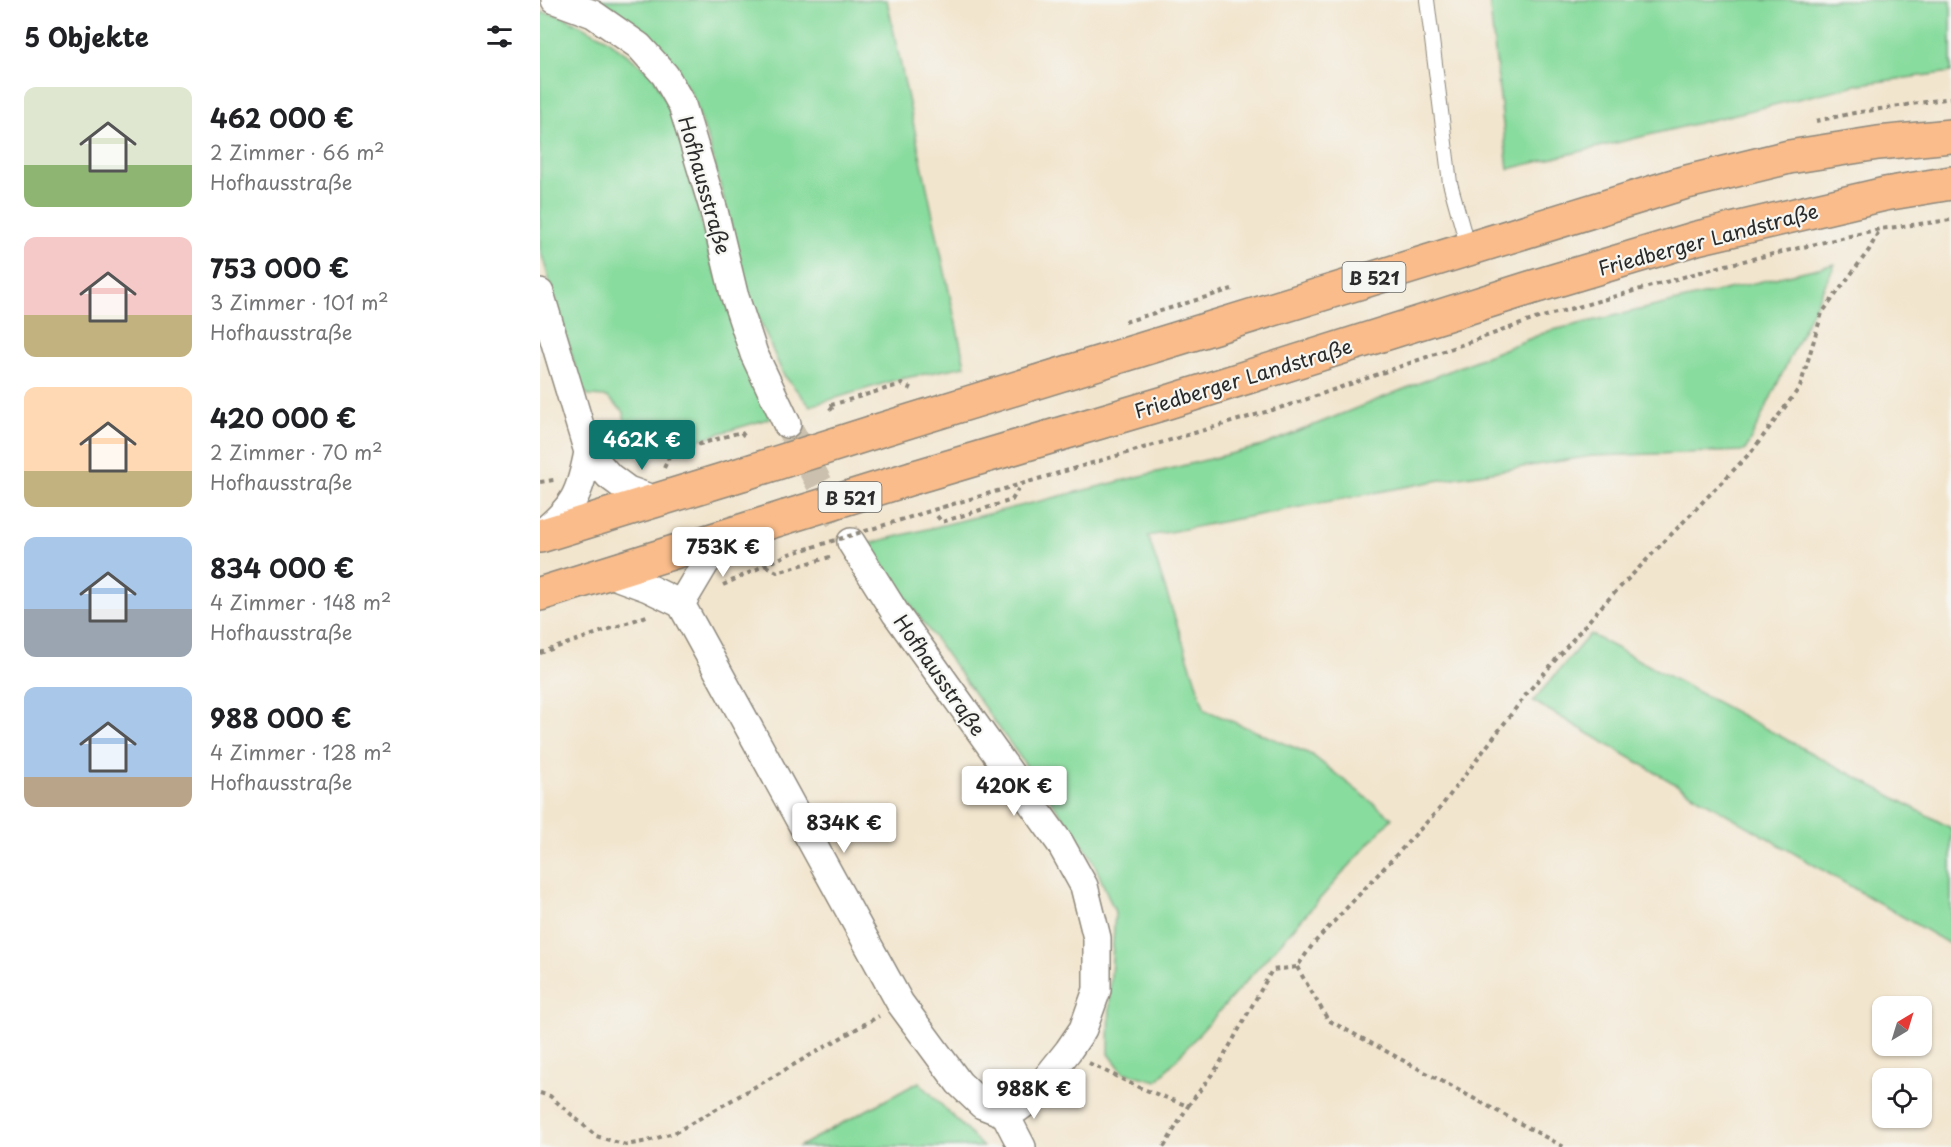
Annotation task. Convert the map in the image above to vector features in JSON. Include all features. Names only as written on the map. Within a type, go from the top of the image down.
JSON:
[{"type":"main road","name":"B 521","points":[[540,535],[658,501],[874,432],[1683,183],[1789,157],[1878,143],[1951,136]]},
{"type":"main road","name":"Friedberger Landstraße","points":[[540,594],[1697,238],[1885,194],[1951,183]]},
{"type":"street","name":"Hofhausstraße","points":[[555,0],[593,14],[639,46],[665,75],[682,105],[714,212],[737,304],[754,354],[788,424]]},
{"type":"street","points":[[540,293],[588,452],[609,476],[628,490],[658,501]]},
{"type":"street","points":[[540,535],[562,517],[576,496],[583,478],[588,452]]},
{"type":"street","points":[[681,604],[706,562],[740,531]]},
{"type":"street","name":"Hofhausstraße","points":[[851,542],[896,614],[1060,843],[1084,886],[1097,938],[1097,990],[1083,1029],[1068,1051],[1028,1101],[1005,1114]]},
{"type":"street","points":[[608,573],[648,588],[681,604],[900,1003],[958,1083],[982,1105],[1005,1114],[1022,1147]]},
{"type":"lane","points":[[1427,0],[1450,183],[1468,248]]},
{"type":"path","points":[[813,547],[1296,403],[1535,319],[1722,266],[1880,229],[1951,220]]},
{"type":"path","points":[[1297,968],[1313,944],[1440,808],[1528,692],[1599,609],[1752,451],[1800,387],[1822,313],[1869,250],[1880,229]]},
{"type":"path","points":[[833,410],[828,406],[902,384],[918,392]]},
{"type":"path","points":[[664,469],[671,453],[741,432],[746,437]]},
{"type":"path","points":[[937,516],[942,522],[1011,500],[1022,483]]},
{"type":"path","points":[[765,566],[777,572],[828,557]]},
{"type":"path","points":[[1164,1147],[1188,1106],[1219,1065],[1272,970],[1297,968]]},
{"type":"path","points":[[1297,968],[1328,1020],[1564,1147]]},
{"type":"path","points":[[540,1093],[550,1096],[596,1136],[626,1145],[648,1141],[676,1132],[900,1003]]},
{"type":"path","points":[[1068,1051],[1138,1087],[1188,1106]]},
{"type":"green space","points":[[591,0],[887,0],[965,366],[895,380],[810,406],[783,374],[750,298],[709,143],[691,93],[654,41],[612,7]]},
{"type":"green space","points":[[1489,0],[1951,0],[1951,72],[1860,84],[1508,169]]},
{"type":"green space","points":[[540,12],[562,16],[605,38],[653,75],[677,125],[711,261],[771,418],[677,446],[611,457],[611,451],[625,429],[624,412],[607,397],[589,396],[582,389],[540,249]]},
{"type":"green space","points":[[1835,264],[1745,451],[1592,456],[1441,480],[1148,536],[1205,710],[1312,755],[1392,818],[1157,1081],[1123,1072],[1109,1054],[1115,912],[1091,856],[867,544],[1262,446],[1549,331]]},
{"type":"green space","points":[[1590,634],[1951,828],[1951,945],[1533,701]]},
{"type":"green space","points":[[919,1082],[983,1147],[798,1147]]},
{"type":"tunnel","points":[[787,424],[851,542]]}]
